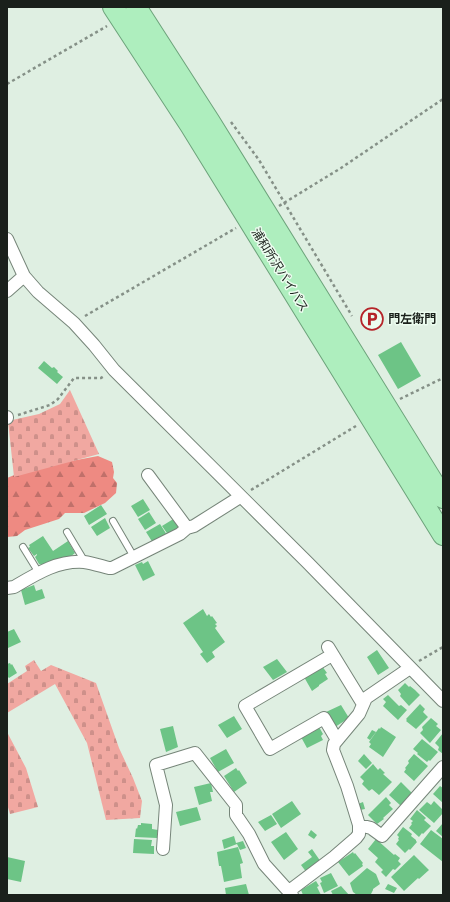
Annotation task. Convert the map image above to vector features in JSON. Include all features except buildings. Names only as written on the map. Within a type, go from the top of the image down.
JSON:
[{"type":"highway","name":"浦和所沢バイパス","points":[[123,11],[190,125],[256,214],[386,405],[443,498]]},
{"type":"highway","name":"浦和所沢バイパス","points":[[256,214],[371,419],[443,535]]},
{"type":"street","points":[[7,238],[24,276],[38,292],[74,323],[114,370],[308,563],[443,701]]},
{"type":"street","points":[[7,291],[24,276]]},
{"type":"street","points":[[148,475],[187,528]]},
{"type":"street","points":[[7,588],[14,587],[53,566],[67,563],[86,562],[112,568],[180,534],[187,528],[194,526],[240,497]]},
{"type":"street","points":[[337,740],[324,718],[270,749],[245,706],[330,651],[363,704]]},
{"type":"street","points":[[163,849],[166,805],[156,765],[195,754],[236,805],[236,815],[249,834],[264,864],[290,893],[334,857],[359,834],[359,825],[334,750],[334,744],[359,714],[366,698],[410,668]]},
{"type":"street","points":[[359,825],[371,828],[382,836],[443,767]]},
{"type":"lane","points":[[113,521],[134,557]]},
{"type":"lane","points":[[67,532],[86,562]]},
{"type":"lane","points":[[23,547],[39,573]]},
{"type":"path","points":[[7,84],[123,11]]},
{"type":"path","points":[[74,323],[256,214],[281,205],[301,193],[341,168],[443,99]]},
{"type":"path","points":[[7,418],[31,412],[50,405],[58,399],[74,378],[101,378],[114,370]]},
{"type":"path","points":[[386,405],[443,378]]},
{"type":"path","points":[[240,497],[354,427],[371,419]]},
{"type":"path","points":[[410,668],[443,647]]},
{"type":"green space","points":[[70,390],[99,454],[14,477],[8,421],[39,414],[60,404]]},
{"type":"green space","points":[[98,456],[112,462],[114,472],[113,478],[117,483],[116,493],[105,503],[84,513],[65,513],[59,519],[25,530],[17,536],[7,537],[7,478],[29,469]]},
{"type":"green space","points":[[34,660],[41,671],[51,665],[96,683],[119,748],[142,801],[140,818],[106,820],[87,743],[55,684],[7,713],[7,684],[27,671],[25,666]]},
{"type":"green space","points":[[7,732],[26,768],[38,807],[10,814],[7,804]]},
{"type":"place","name":"門左衛門","points":[[372,319]]}]
